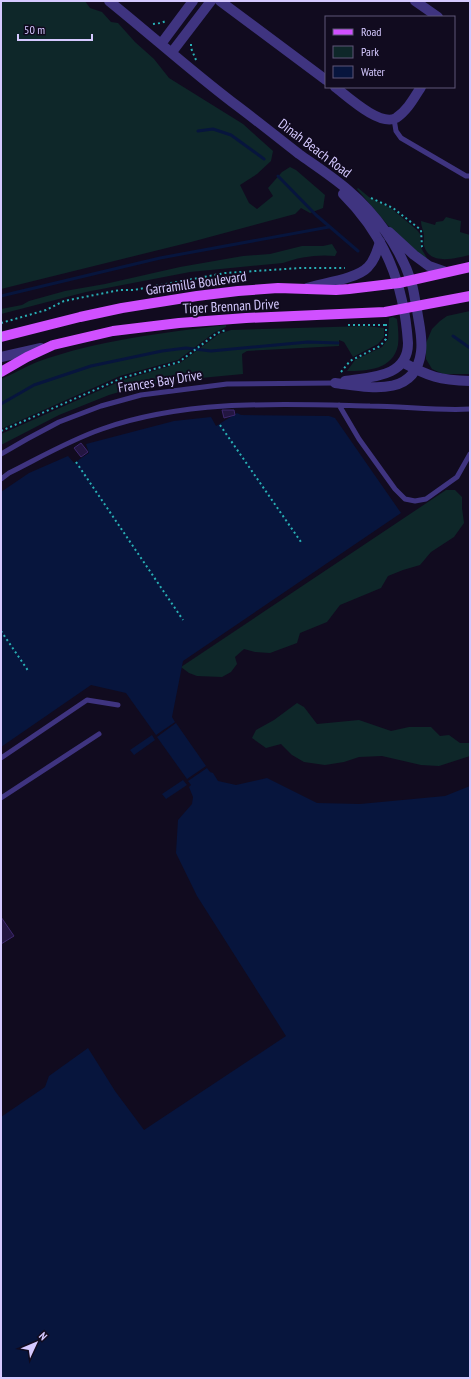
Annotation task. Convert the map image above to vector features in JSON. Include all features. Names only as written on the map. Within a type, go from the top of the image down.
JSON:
[{"type":"main road","points":[[399,283],[470,266]]},
{"type":"main road","name":"Garramilla Boulevard","points":[[1,337],[108,311],[197,296],[244,290],[307,288],[336,290],[399,283]]},
{"type":"main road","name":"Tiger Brennan Drive","points":[[1,372],[27,357],[53,345],[113,331],[179,323],[246,318],[385,312],[470,296]]},
{"type":"street","name":"Dinah Beach Road","points":[[109,1],[221,93],[294,150],[349,190],[369,212],[393,244],[410,281],[416,306],[422,346],[416,370]]},
{"type":"street","points":[[161,44],[193,1]]},
{"type":"street","points":[[172,52],[211,1]]},
{"type":"street","points":[[220,1],[325,79]]},
{"type":"street","points":[[414,1],[436,16]]},
{"type":"street","points":[[336,88],[376,117],[386,120],[394,119],[404,112],[420,88]]},
{"type":"street","points":[[320,168],[361,213],[380,242],[399,283],[408,348],[402,362],[416,370],[440,379],[470,381]]},
{"type":"street","points":[[369,212],[419,259],[429,266],[446,272]]},
{"type":"street","points":[[307,288],[360,274],[368,267],[374,258],[380,242]]},
{"type":"street","points":[[1,357],[53,345]]},
{"type":"street","name":"Frances Bay Drive","points":[[335,383],[382,375],[394,370],[402,362]]},
{"type":"street","name":"Frances Bay Drive","points":[[335,383],[373,388],[391,387],[405,381],[416,370]]},
{"type":"lane","points":[[394,119],[396,131],[401,138],[466,176],[470,176]]},
{"type":"lane","name":"Frances Bay Drive","points":[[1,454],[59,422],[101,406],[141,395],[227,384],[335,383]]},
{"type":"lane","points":[[1,479],[9,473],[63,446],[101,429],[140,418],[175,411],[253,404],[470,409]]},
{"type":"lane","points":[[339,405],[364,445],[395,489],[405,499],[415,501],[426,499],[457,477],[470,454]]},
{"type":"lane","points":[[1,758],[87,700],[118,705]]},
{"type":"lane","points":[[1,798],[99,734]]},
{"type":"path","points":[[149,23],[154,25],[161,24],[168,20]]},
{"type":"path","points":[[192,39],[191,48],[194,58],[199,63]]},
{"type":"path","points":[[1,323],[46,310],[64,301],[120,290],[134,290],[225,273],[300,268],[350,267]]},
{"type":"path","points":[[335,383],[341,372],[350,361],[380,346],[386,338],[386,326],[367,324],[344,325]]},
{"type":"path","points":[[1,431],[122,378],[179,362],[217,333],[231,328]]},
{"type":"path","points":[[220,425],[301,542]]},
{"type":"path","points":[[76,462],[184,620]]},
{"type":"path","points":[[1,631],[29,672]]},
{"type":"green space","points":[[1,1],[85,1],[90,8],[102,12],[111,22],[118,23],[135,42],[154,59],[169,78],[243,124],[273,151],[271,161],[257,174],[240,185],[249,203],[257,209],[273,196],[268,188],[282,172],[290,167],[296,170],[325,195],[323,208],[310,213],[301,208],[295,214],[191,242],[1,289]]},
{"type":"green space","points":[[358,188],[369,197],[392,209],[417,230],[420,234],[421,248],[427,258],[425,259],[391,229],[357,189]]},
{"type":"green space","points":[[446,217],[461,221],[460,232],[470,235],[470,255],[444,259],[432,256],[427,252],[424,245],[424,235],[421,221],[435,225],[436,222],[443,221]]},
{"type":"green space","points":[[332,244],[337,252],[335,256],[309,256],[283,263],[190,272],[86,292],[1,314],[1,309],[22,305],[29,301],[65,291],[105,284],[180,267],[243,256],[270,254],[302,246],[323,246]]},
{"type":"green space","points":[[470,311],[470,374],[443,374],[432,369],[426,359],[426,343],[432,329],[447,316]]},
{"type":"green space","points":[[393,317],[397,319],[398,345],[391,360],[371,369],[347,371],[355,360],[382,347],[388,339],[389,318]]},
{"type":"green space","points":[[226,325],[226,327],[215,332],[178,360],[120,376],[1,429],[1,379],[32,364],[60,354],[130,338]]},
{"type":"green space","points":[[366,326],[384,328],[384,337],[378,344],[353,357],[344,342],[339,340],[339,346],[247,351],[242,354],[243,374],[169,381],[126,390],[109,395],[59,415],[1,445],[1,434],[123,380],[180,363],[219,334],[231,330]]},
{"type":"green space","points":[[446,490],[455,490],[462,497],[464,523],[454,537],[431,552],[420,565],[388,576],[381,588],[340,605],[327,622],[300,633],[297,643],[270,653],[255,652],[244,649],[235,657],[237,664],[231,672],[222,677],[197,676],[189,673],[181,667]]},
{"type":"green space","points":[[297,703],[304,707],[317,724],[359,720],[391,731],[409,727],[431,727],[440,736],[449,735],[460,743],[470,743],[470,756],[439,766],[421,765],[382,756],[359,757],[344,762],[325,765],[304,762],[292,755],[281,744],[266,748],[252,738],[256,730],[274,720]]},
{"type":"water","points":[[237,413],[241,415],[329,416],[335,418],[401,513],[183,661],[172,717],[175,722],[156,735],[126,693],[91,685],[1,747],[1,492],[29,473],[68,456],[74,463],[89,453],[86,444],[174,421],[211,417],[216,426]]},
{"type":"water","points":[[176,723],[206,766],[187,779],[157,737]]},
{"type":"water","points":[[152,735],[155,740],[134,755],[130,750]]},
{"type":"water","points":[[207,768],[213,773],[218,781],[236,785],[267,778],[317,803],[360,804],[445,796],[470,786],[470,1378],[1,1378],[1,1117],[45,1087],[49,1076],[88,1048],[115,1091],[144,1130],[286,1036],[197,896],[176,853],[178,820],[192,804],[193,797],[189,787],[191,785],[188,781]]},
{"type":"water","points":[[183,780],[187,785],[166,799],[162,794]]},
{"type":"building","points":[[222,410],[234,410],[235,415],[224,418]]},
{"type":"building","points":[[81,443],[88,452],[81,457],[74,448]]},
{"type":"building","points":[[1,917],[14,936],[1,944]]},
{"type":"waterway","points":[[198,131],[213,129],[231,135],[264,159]]},
{"type":"waterway","points":[[278,176],[316,215],[358,251]]},
{"type":"waterway","points":[[1,296],[160,258],[329,227]]},
{"type":"waterway","points":[[453,336],[470,348]]},
{"type":"waterway","points":[[1,404],[34,385],[91,366],[162,351],[186,348],[211,351],[308,342],[338,343]]}]
